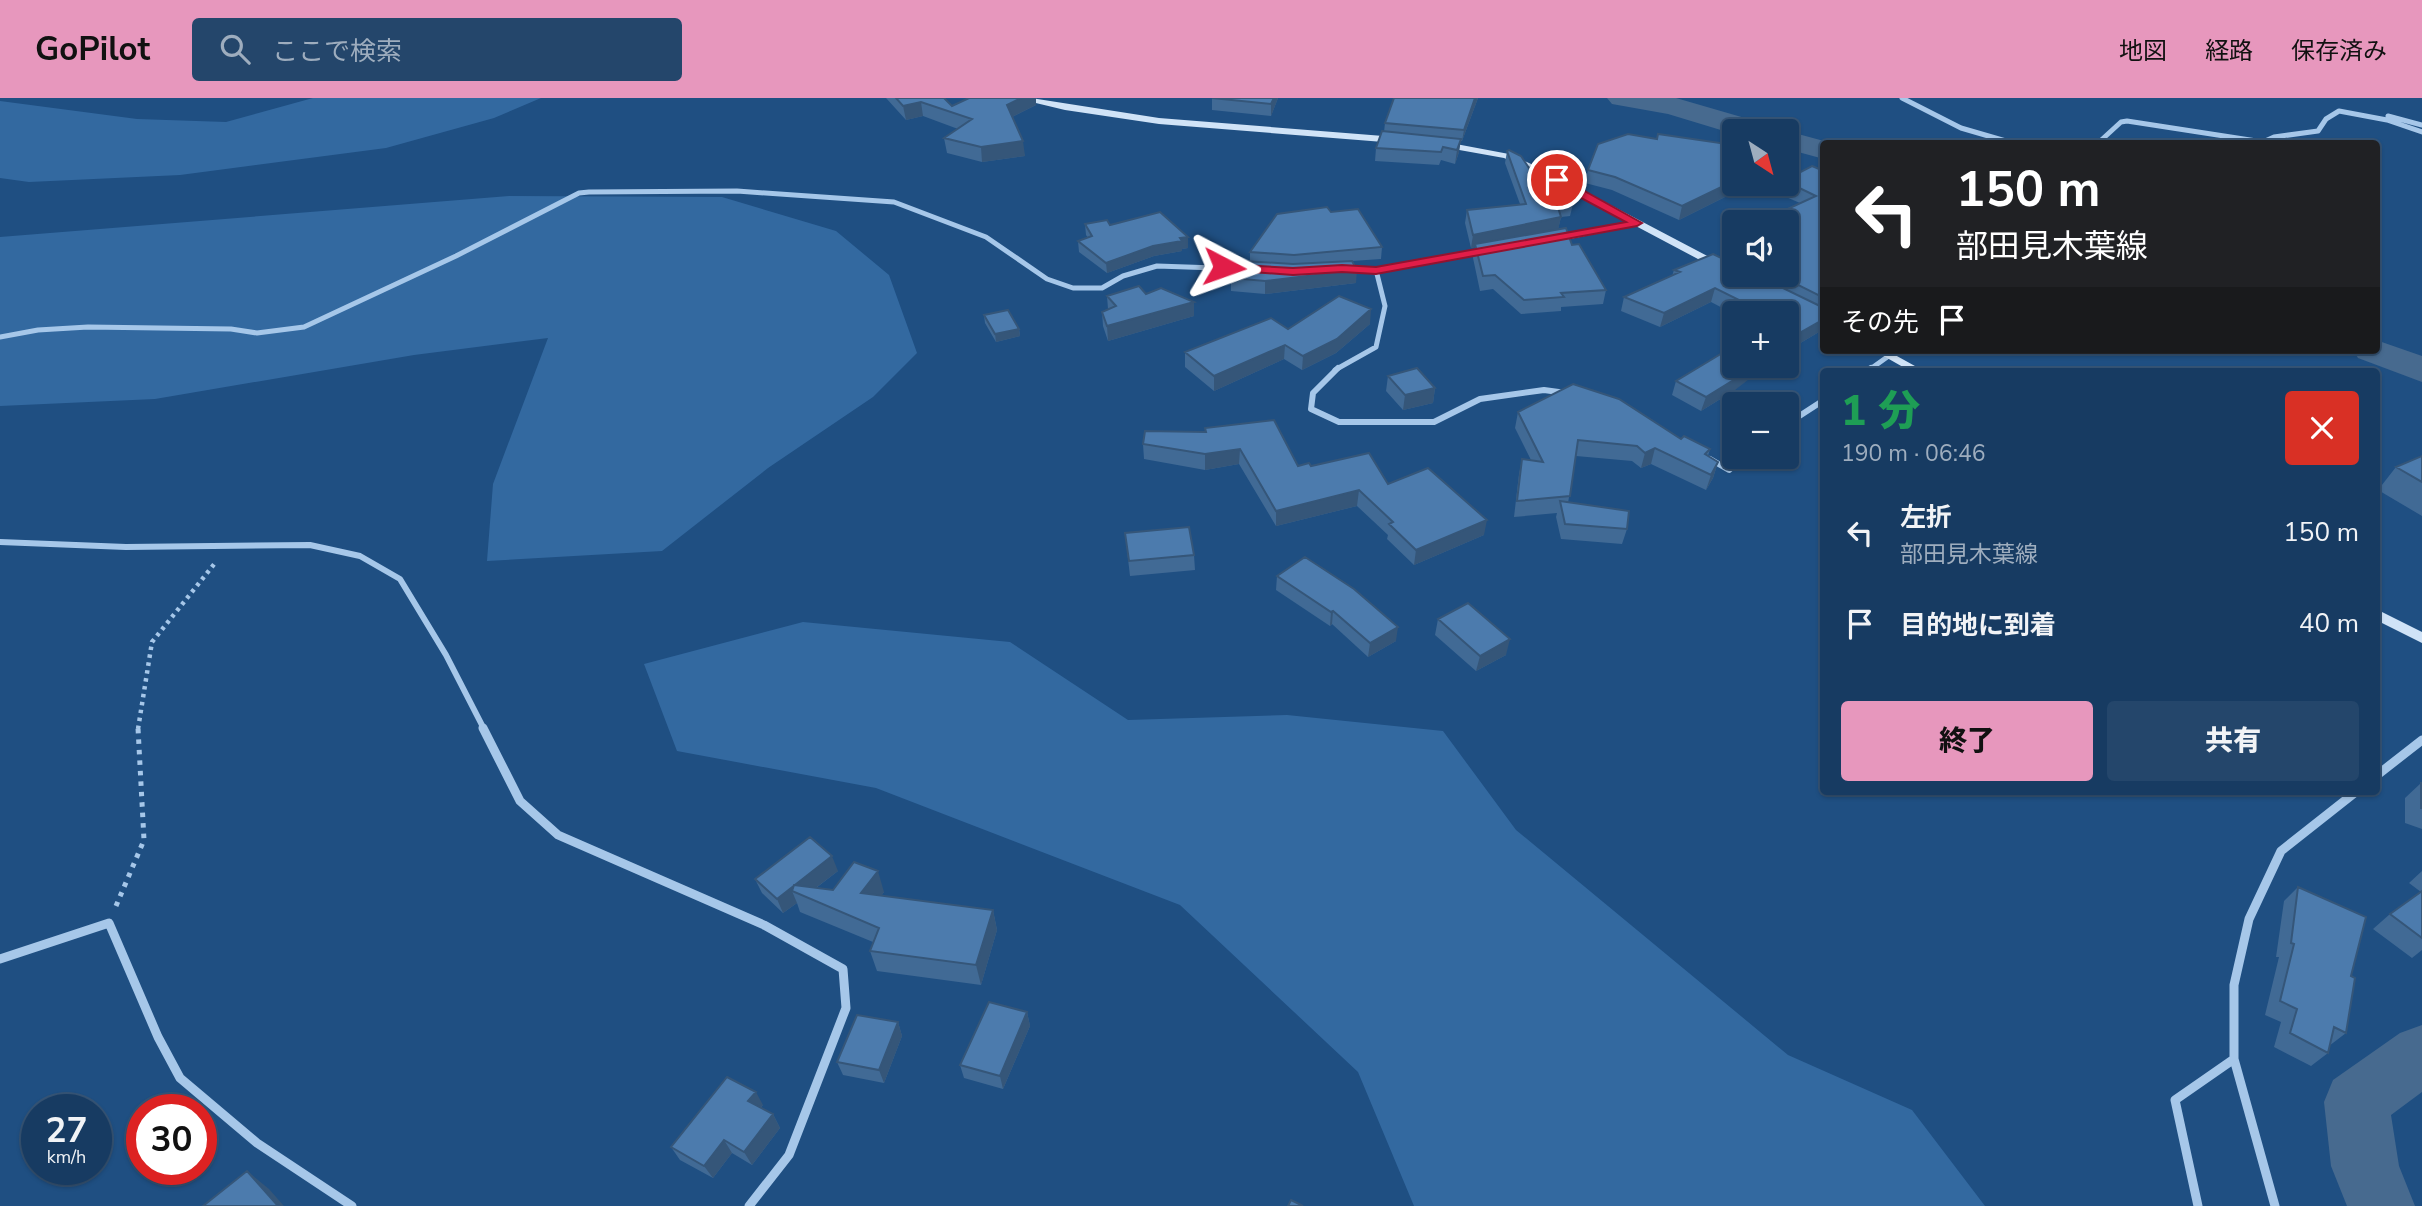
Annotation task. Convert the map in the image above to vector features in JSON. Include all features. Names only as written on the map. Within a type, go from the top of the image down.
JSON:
[{"type":"main road","points":[[1019,98],[1078,111],[1149,120],[1408,141]]},
{"type":"main road","points":[[1435,143],[1506,156],[1722,268]]},
{"type":"main road","points":[[1891,354],[1912,368]]},
{"type":"main road","points":[[2380,616],[2422,639]]},
{"type":"street","points":[[1902,98],[1961,128],[2002,140]]},
{"type":"street","points":[[2267,140],[2274,136],[2318,131],[2339,111],[2360,109],[2422,125]]},
{"type":"street","points":[[2350,111],[2422,132]]},
{"type":"street","points":[[2101,140],[2121,122],[2127,121],[2250,140]]},
{"type":"street","points":[[0,337],[38,330],[88,327],[231,329],[257,333],[304,327],[456,256],[579,193],[589,192],[737,191],[894,202],[986,237],[1046,279],[1073,288],[1102,288],[1123,276],[1157,266],[1252,269]]},
{"type":"street","points":[[1556,240],[1637,223]]},
{"type":"street","points":[[1342,268],[1376,270],[1491,250]]},
{"type":"street","points":[[1376,270],[1385,306],[1376,347],[1335,370],[1313,393],[1311,409],[1339,422],[1434,422],[1480,399],[1544,390],[1580,395]]},
{"type":"street","points":[[1870,368],[1886,354]]},
{"type":"street","points":[[1799,417],[1820,403]]},
{"type":"street","points":[[1705,457],[1722,467]]},
{"type":"street","points":[[0,542],[125,547],[310,545],[360,556],[400,579],[446,655],[520,802],[558,835],[764,925],[843,969],[846,1009],[789,1155],[748,1206]]},
{"type":"street","points":[[2380,773],[2422,740]]},
{"type":"street","points":[[2275,1206],[2234,1059],[2234,985],[2249,919],[2281,851],[2352,795]]},
{"type":"street","points":[[0,959],[110,923],[140,999],[179,1077],[224,1118],[291,1170],[352,1206]]},
{"type":"street","points":[[2198,1206],[2175,1100],[2234,1059]]},
{"type":"path","points":[[110,923],[144,840],[138,729],[152,642],[229,545]]},
{"type":"shaded area","points":[[313,98],[541,98],[494,118],[386,148],[180,175],[29,182],[0,178],[0,101],[137,119],[226,122]]},
{"type":"shaded area","points":[[509,196],[722,197],[836,231],[889,275],[917,353],[873,397],[768,468],[662,551],[487,561],[493,484],[548,338],[414,355],[155,399],[0,406],[0,237]]},
{"type":"shaded area","points":[[803,622],[1010,642],[1128,720],[1287,715],[1443,731],[1516,830],[1788,1055],[1912,1110],[1985,1206],[1414,1206],[1358,1072],[1180,905],[876,788],[677,751],[644,664]]},
{"type":"building","points":[[896,98],[944,98],[952,106],[969,98],[1021,98],[1007,105],[1023,141],[981,147],[944,138],[972,119],[921,102],[903,106]]},
{"type":"building","points":[[1212,98],[1274,98],[1271,104]]},
{"type":"building","points":[[1394,98],[1475,98],[1464,130],[1385,123]]},
{"type":"building","points":[[1382,131],[1461,139],[1457,150],[1443,147],[1441,152],[1376,148]]},
{"type":"building","points":[[1628,134],[1657,139],[1658,134],[1722,143],[1722,187],[1682,206],[1615,177],[1588,170],[1598,144]]},
{"type":"building","points":[[1507,151],[1521,156],[1529,168],[1535,166],[1564,182],[1573,204],[1557,204],[1561,217],[1473,235],[1467,210],[1526,204]]},
{"type":"building","points":[[1812,166],[1820,169],[1820,296],[1799,286],[1799,210],[1785,210],[1816,196],[1799,188],[1799,173]]},
{"type":"building","points":[[1327,207],[1331,212],[1358,209],[1382,247],[1294,255],[1250,252],[1277,214]]},
{"type":"building","points":[[1160,212],[1188,237],[1106,263],[1078,241],[1092,236],[1085,224],[1107,220],[1110,225]]},
{"type":"building","points":[[1566,228],[1572,245],[1579,244],[1606,290],[1561,293],[1564,297],[1524,300],[1495,275],[1483,276],[1475,244]]},
{"type":"building","points":[[1713,254],[1722,258],[1722,287],[1781,287],[1820,306],[1820,321],[1799,333],[1799,301],[1741,301],[1715,288],[1664,313],[1624,297],[1680,272],[1674,270]]},
{"type":"building","points":[[1243,261],[1293,264],[1352,261],[1357,270],[1265,281],[1231,278]]},
{"type":"building","points":[[1139,286],[1146,294],[1161,288],[1194,302],[1107,326],[1102,312],[1116,306],[1107,296]]},
{"type":"building","points":[[1339,296],[1371,309],[1337,339],[1303,356],[1285,345],[1214,376],[1185,352],[1271,318],[1288,329]]},
{"type":"building","points":[[1008,310],[1019,329],[995,334],[984,315]]},
{"type":"building","points":[[1722,353],[1722,378],[1737,378],[1706,397],[1676,381]]},
{"type":"building","points":[[1417,368],[1435,388],[1405,395],[1388,376]]},
{"type":"building","points":[[1573,384],[1619,399],[1681,439],[1684,436],[1710,449],[1705,454],[1718,462],[1711,475],[1655,448],[1645,453],[1637,446],[1578,440],[1570,496],[1517,501],[1522,459],[1543,462],[1518,412]]},
{"type":"building","points":[[1274,420],[1298,466],[1309,463],[1311,466],[1369,453],[1388,484],[1428,468],[1487,520],[1416,550],[1389,524],[1393,522],[1359,490],[1276,511],[1240,449],[1205,454],[1143,444],[1145,431],[1206,432],[1205,428]]},
{"type":"building","points":[[2422,456],[2422,482],[2396,467]]},
{"type":"building","points":[[1560,501],[1629,511],[1627,529],[1565,524]]},
{"type":"building","points":[[1189,527],[1194,555],[1129,561],[1125,533]]},
{"type":"building","points":[[1305,557],[1354,589],[1398,627],[1370,643],[1333,611],[1277,576]]},
{"type":"building","points":[[1468,603],[1510,639],[1480,656],[1438,619]]},
{"type":"building","points":[[810,837],[832,856],[777,899],[755,879]]},
{"type":"building","points":[[854,862],[878,871],[861,893],[993,910],[976,965],[870,951],[879,928],[792,891],[794,885],[833,890]]},
{"type":"building","points":[[2298,887],[2366,917],[2351,976],[2355,978],[2346,1033],[2334,1027],[2328,1053],[2290,1033],[2297,1009],[2280,1001],[2294,944],[2291,943]]},
{"type":"building","points":[[2422,891],[2422,938],[2390,914]]},
{"type":"building","points":[[989,1002],[1027,1012],[1000,1076],[960,1065]]},
{"type":"building","points":[[857,1015],[898,1022],[879,1070],[837,1062]]},
{"type":"building","points":[[727,1077],[756,1092],[748,1101],[773,1114],[744,1152],[724,1140],[704,1166],[671,1147]]},
{"type":"building","points":[[247,1171],[278,1206],[203,1206]]},
{"type":"building","points":[[1291,1200],[1303,1206],[1288,1206]]},
{"type":"waterway","points":[[1622,98],[1672,106],[1722,121]]},
{"type":"waterway","points":[[1799,143],[1820,149]]},
{"type":"waterway","points":[[2380,353],[2422,370]]},
{"type":"waterway","points":[[2381,1206],[2365,1166],[2356,1102],[2422,1054]]},
{"type":"route","points":[[1224,267],[1293,272],[1342,268],[1376,270],[1637,223],[1557,180]]}]
